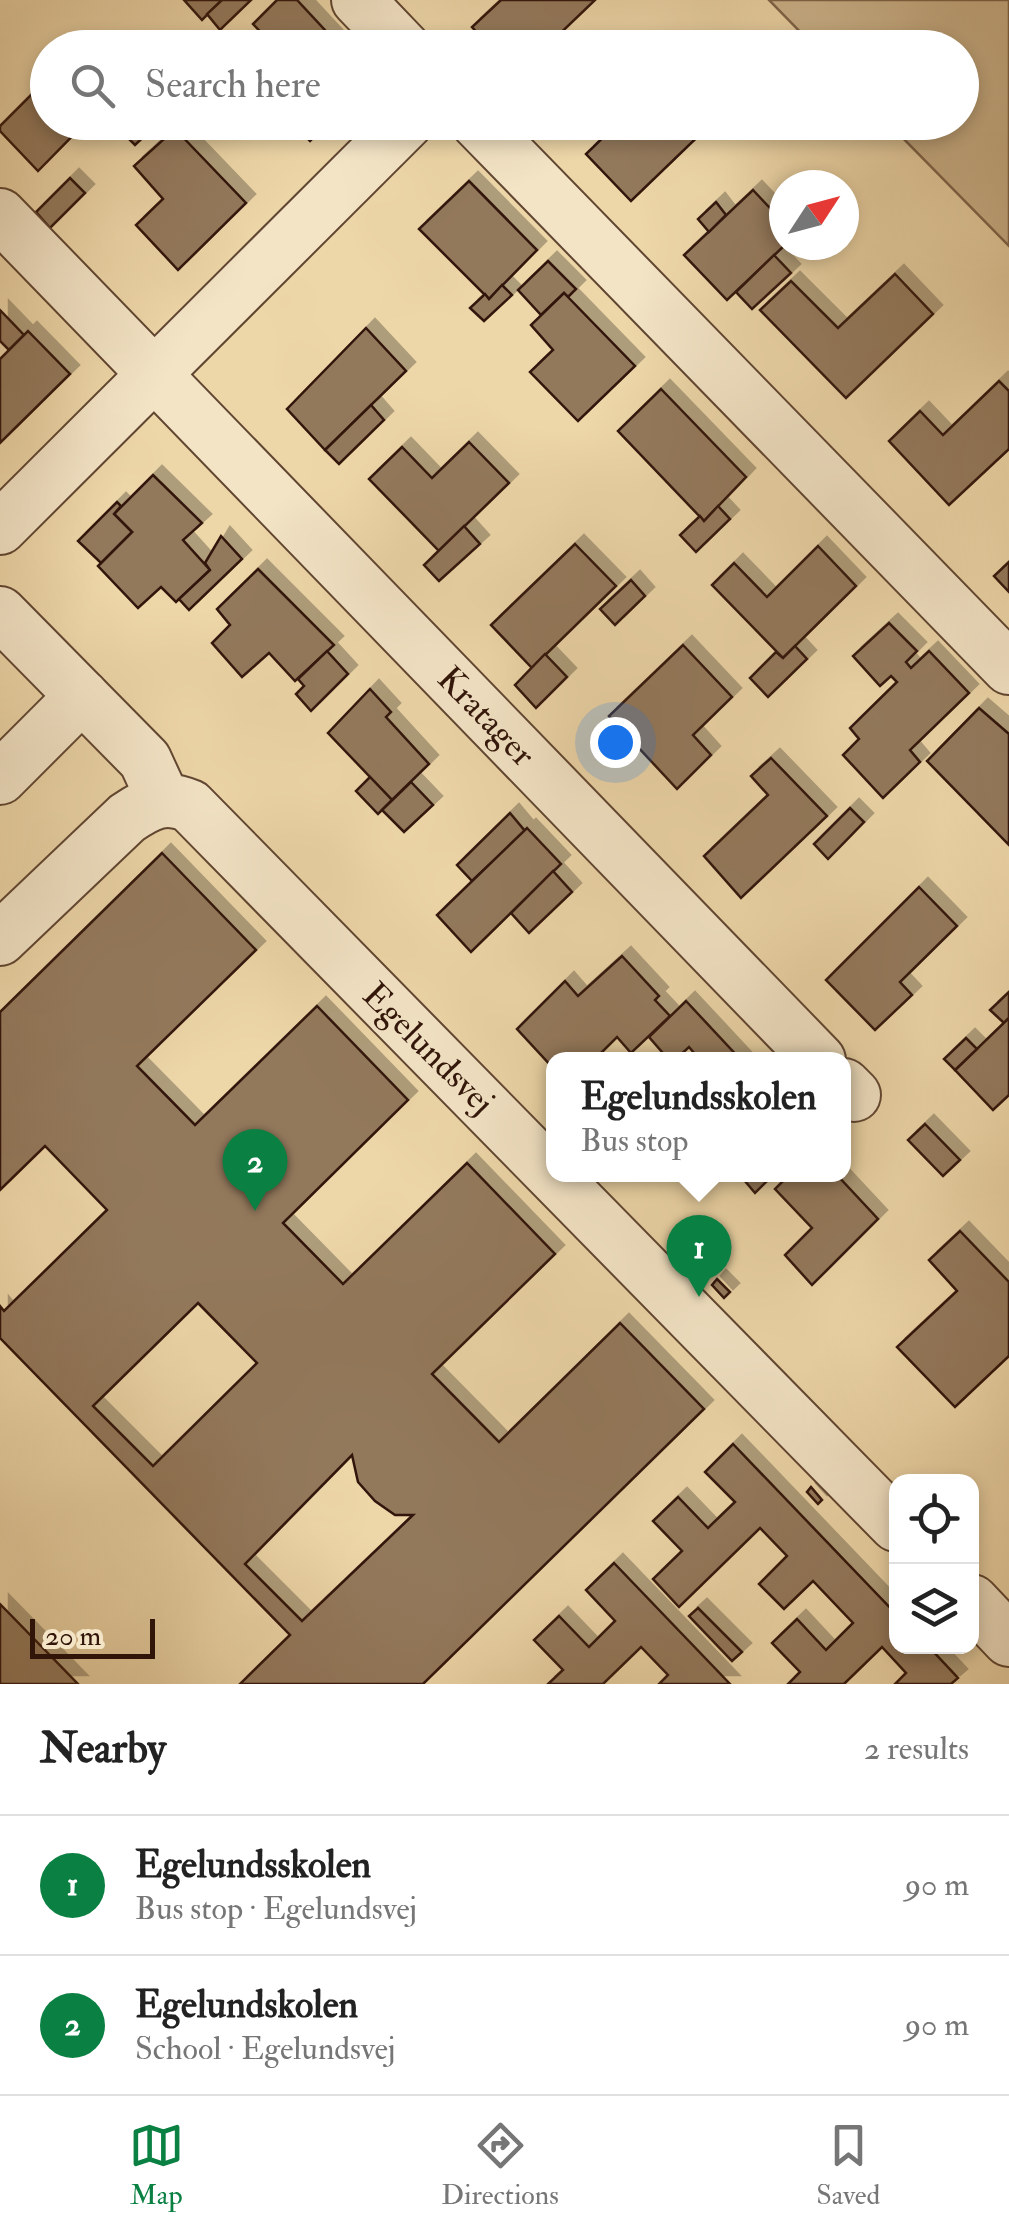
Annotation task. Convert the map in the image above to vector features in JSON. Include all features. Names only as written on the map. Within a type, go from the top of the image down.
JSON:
[{"type":"street","points":[[358,0],[387,30]]},
{"type":"street","points":[[0,528],[390,140]]},
{"type":"street","points":[[495,140],[1009,668]]},
{"type":"street","name":"Kratager","points":[[0,216],[812,1052]]},
{"type":"street","points":[[0,612],[145,760],[163,799],[145,805],[128,818],[0,939]]},
{"type":"street","points":[[0,778],[82,696]]},
{"type":"street","name":"Egelundsvej","points":[[163,799],[190,806],[546,1169]]},
{"type":"street","name":"Egelundsvej","points":[[559,1182],[889,1518]]},
{"type":"street","points":[[979,1608],[1009,1640]]},
{"type":"shaded area","points":[[769,0],[1009,0],[1009,246],[905,140],[979,140],[979,30],[798,30]]},
{"type":"building","points":[[184,0],[222,0],[202,20]]},
{"type":"building","points":[[222,0],[251,0],[220,30],[207,14]]},
{"type":"building","points":[[277,0],[297,0],[325,30],[259,30],[253,24]]},
{"type":"building","points":[[501,0],[595,0],[564,30],[472,27]]},
{"type":"building","points":[[30,96],[30,140],[68,140],[38,171],[0,131],[0,126]]},
{"type":"building","points":[[163,140],[186,140],[246,203],[178,270],[136,225],[163,199],[134,166]]},
{"type":"building","points":[[600,140],[694,140],[631,201],[586,154]]},
{"type":"building","points":[[70,178],[85,193],[50,228],[36,212]]},
{"type":"building","points":[[469,181],[537,250],[489,299],[419,229]]},
{"type":"building","points":[[753,190],[769,207],[769,260],[727,300],[684,255]]},
{"type":"building","points":[[716,202],[726,215],[709,232],[698,219]]},
{"type":"building","points":[[769,260],[779,260],[791,273],[752,309],[736,292]]},
{"type":"building","points":[[548,261],[576,289],[568,297],[564,293],[541,315],[518,290]]},
{"type":"building","points":[[895,274],[933,314],[846,398],[760,310],[791,281],[838,328]]},
{"type":"building","points":[[502,285],[512,295],[484,321],[470,308],[485,294],[489,299]]},
{"type":"building","points":[[564,293],[635,366],[578,421],[530,372],[553,350],[531,325]]},
{"type":"building","points":[[0,310],[24,335],[9,350],[0,341]]},
{"type":"building","points":[[366,328],[406,371],[325,450],[287,409]]},
{"type":"building","points":[[28,331],[70,374],[0,443],[0,359]]},
{"type":"building","points":[[999,381],[1009,391],[1009,449],[949,505],[889,441],[920,411],[943,435]]},
{"type":"building","points":[[661,389],[746,477],[704,521],[618,431]]},
{"type":"building","points":[[371,405],[384,420],[339,464],[325,450]]},
{"type":"building","points":[[469,442],[509,483],[439,551],[369,479],[402,447],[432,478]]},
{"type":"building","points":[[153,475],[202,523],[183,540],[210,570],[176,602],[161,587],[138,608],[98,566],[132,532],[114,514]]},
{"type":"building","points":[[117,502],[121,506],[114,514],[132,532],[101,563],[78,541]]},
{"type":"building","points":[[718,506],[730,519],[696,552],[680,535],[700,516],[704,521]]},
{"type":"building","points":[[464,526],[480,544],[439,581],[424,565]]},
{"type":"building","points":[[221,536],[242,559],[189,610],[179,599],[210,570],[205,563]]},
{"type":"building","points":[[575,544],[616,586],[532,668],[491,625]]},
{"type":"building","points":[[818,546],[856,586],[783,658],[712,585],[734,563],[767,597]]},
{"type":"building","points":[[1009,562],[1009,592],[994,576]]},
{"type":"building","points":[[258,569],[334,645],[295,681],[269,653],[242,677],[212,643],[230,625],[217,609]]},
{"type":"building","points":[[631,580],[645,596],[615,625],[600,609]]},
{"type":"building","points":[[889,623],[917,651],[906,662],[911,668],[929,651],[969,693],[910,750],[920,762],[883,798],[843,755],[859,739],[850,728],[897,682],[891,676],[880,686],[853,656]]},
{"type":"building","points":[[683,645],[732,697],[693,735],[711,755],[677,789],[609,716]]},
{"type":"building","points":[[795,646],[807,659],[768,697],[750,678],[776,652],[783,658]]},
{"type":"building","points":[[327,651],[348,674],[311,711],[296,694],[304,686],[298,679]]},
{"type":"building","points":[[545,654],[567,677],[536,708],[515,685]]},
{"type":"building","points":[[370,689],[391,712],[386,717],[429,764],[392,800],[328,733]]},
{"type":"building","points":[[979,708],[1009,734],[1009,845],[927,761]]},
{"type":"building","points":[[771,758],[827,816],[741,898],[704,856],[768,795],[751,776]]},
{"type":"building","points":[[370,777],[392,800],[378,814],[356,791]]},
{"type":"building","points":[[411,782],[433,805],[404,832],[382,810]]},
{"type":"building","points":[[850,808],[864,822],[828,859],[814,844]]},
{"type":"building","points":[[510,813],[525,831],[472,881],[457,865]]},
{"type":"building","points":[[527,828],[561,864],[471,952],[437,915]]},
{"type":"building","points":[[162,853],[256,950],[137,1066],[195,1125],[317,1006],[408,1100],[283,1223],[343,1284],[467,1163],[555,1254],[432,1374],[499,1442],[620,1323],[704,1409],[423,1684],[240,1684],[290,1635],[0,1338],[0,1306],[4,1311],[107,1210],[45,1146],[0,1190],[0,1012]],"holes":[[[198,1303],[257,1363],[153,1466],[93,1406]],[[352,1455],[358,1482],[375,1501],[395,1515],[413,1515],[302,1621],[245,1564]]]},
{"type":"building","points":[[553,871],[572,892],[529,933],[511,913]]},
{"type":"building","points":[[919,887],[957,926],[900,982],[912,995],[875,1030],[826,980]]},
{"type":"building","points":[[622,956],[659,996],[655,1000],[670,1016],[632,1052],[617,1037],[602,1052],[546,1052],[546,1060],[517,1029],[565,981],[578,996]]},
{"type":"building","points":[[1009,992],[1009,1018],[1004,1023],[990,1010]]},
{"type":"building","points":[[686,1001],[734,1052],[693,1052],[689,1047],[684,1052],[662,1052],[649,1037]]},
{"type":"building","points":[[1009,1018],[1009,1095],[993,1110],[955,1070]]},
{"type":"building","points":[[966,1038],[977,1049],[955,1070],[944,1059]]},
{"type":"building","points":[[925,1124],[960,1160],[943,1176],[908,1140]]},
{"type":"building","points":[[746,1182],[766,1182],[755,1193]]},
{"type":"building","points":[[782,1182],[843,1182],[878,1219],[812,1285],[785,1255],[812,1228],[775,1189]]},
{"type":"building","points":[[960,1231],[1009,1282],[1009,1356],[955,1407],[897,1347],[957,1291],[929,1260]]},
{"type":"building","points":[[717,1279],[730,1292],[724,1298],[712,1285]]},
{"type":"building","points":[[733,1444],[889,1607],[889,1654],[936,1654],[958,1678],[951,1684],[895,1684],[906,1673],[882,1647],[844,1684],[788,1684],[800,1672],[772,1643],[797,1619],[826,1650],[853,1623],[813,1581],[784,1609],[759,1584],[787,1556],[760,1528],[679,1607],[653,1579],[682,1551],[653,1521],[678,1497],[708,1528],[735,1502],[705,1472]]},
{"type":"building","points":[[811,1487],[822,1500],[818,1504],[807,1492]]},
{"type":"building","points":[[614,1563],[730,1684],[659,1684],[668,1675],[641,1647],[603,1684],[548,1684],[563,1670],[534,1640],[559,1616],[589,1647],[615,1621],[586,1590]]},
{"type":"building","points":[[0,1604],[78,1684],[0,1684]]},
{"type":"building","points":[[698,1608],[742,1652],[732,1661],[689,1616]]},
{"type":"place","name":"Egelundskolen","points":[[255,1211]]},
{"type":"place","name":"Egelundsskolen","points":[[699,1297]]}]
